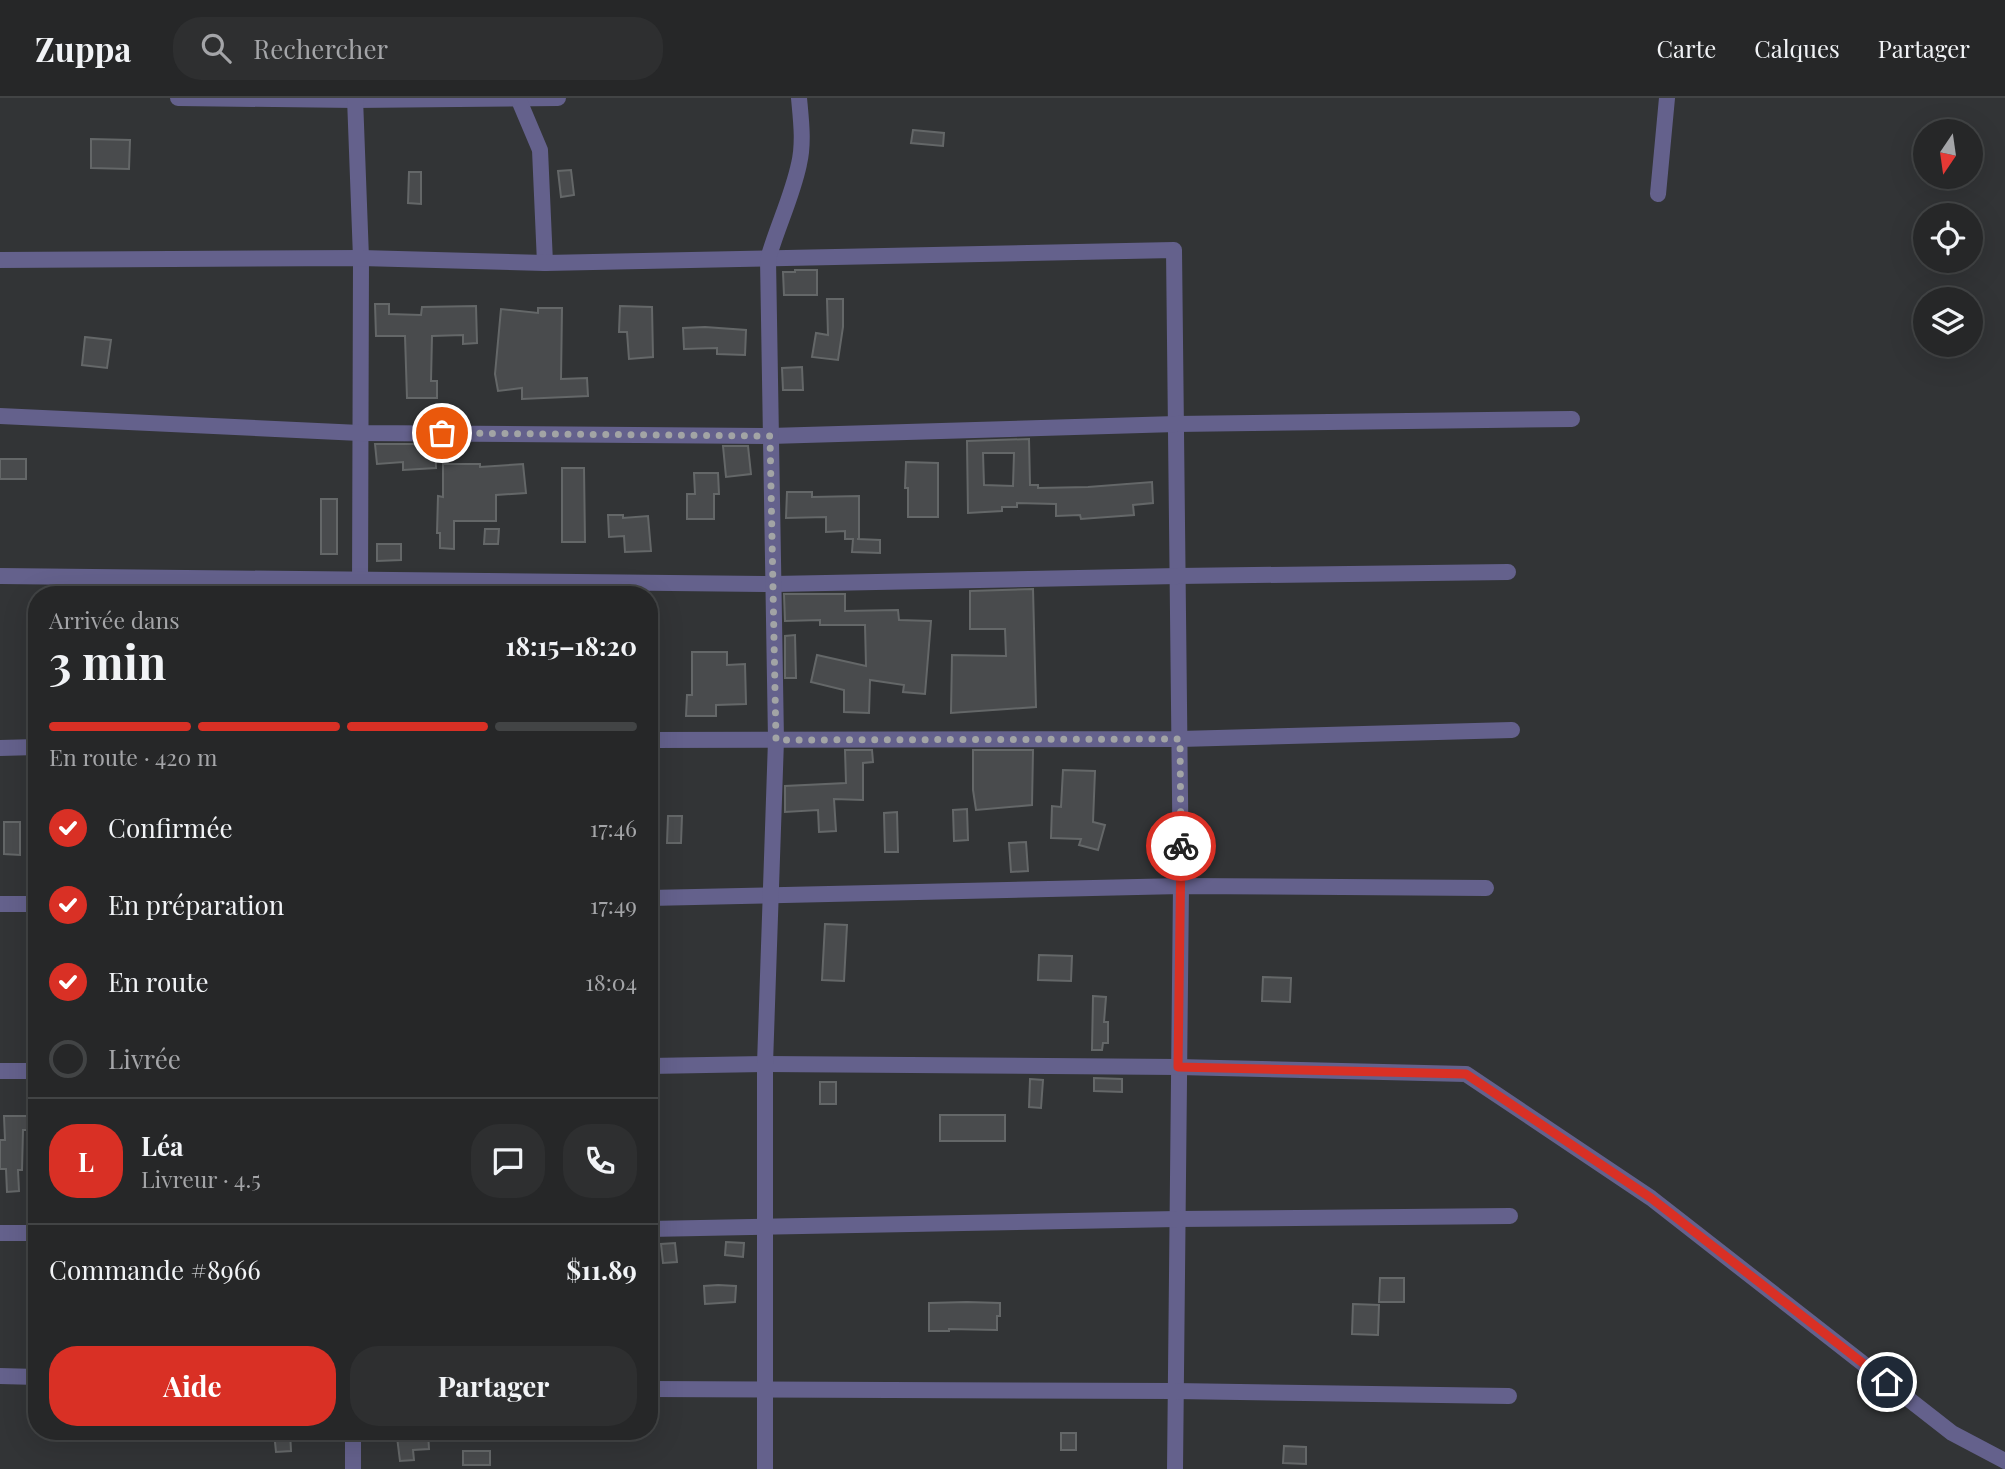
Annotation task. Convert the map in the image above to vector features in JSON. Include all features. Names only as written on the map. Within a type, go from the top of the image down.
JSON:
[{"type":"street","points":[[178,98],[558,98]]},
{"type":"street","points":[[765,1469],[765,1064],[776,740],[768,259],[791,198],[800,162],[802,127],[799,98]]},
{"type":"street","points":[[1658,194],[1667,98]]},
{"type":"street","points":[[355,99],[361,258],[360,586]]},
{"type":"street","points":[[519,99],[540,150],[545,262]]},
{"type":"street","points":[[0,260],[361,258],[545,262],[1174,250],[1181,886],[1175,1469]]},
{"type":"street","points":[[0,416],[360,433],[770,436],[1176,424],[1572,419]]},
{"type":"street","points":[[498,586],[1508,572]]},
{"type":"street","points":[[0,576],[327,586]]},
{"type":"street","points":[[658,740],[1180,739],[1512,730]]},
{"type":"street","points":[[0,748],[28,747]]},
{"type":"street","points":[[658,898],[1181,886],[1486,888]]},
{"type":"street","points":[[0,904],[28,904]]},
{"type":"street","points":[[658,1066],[1178,1067],[1466,1074],[1651,1198],[1952,1433],[2005,1461]]},
{"type":"street","points":[[0,1071],[28,1071]]},
{"type":"street","points":[[658,1229],[1510,1216]]},
{"type":"street","points":[[0,1233],[28,1233]]},
{"type":"street","points":[[0,1376],[28,1377]]},
{"type":"street","points":[[658,1388],[1509,1396]]},
{"type":"street","points":[[353,1440],[353,1469]]},
{"type":"building","points":[[913,130],[944,133],[943,146],[911,143]]},
{"type":"building","points":[[91,139],[130,140],[129,169],[91,168]]},
{"type":"building","points":[[571,170],[574,195],[561,197],[558,171]]},
{"type":"building","points":[[409,172],[421,172],[421,204],[408,203]]},
{"type":"building","points":[[817,270],[817,295],[784,295],[783,272]]},
{"type":"building","points":[[827,299],[843,299],[843,327],[838,360],[812,357],[816,333],[828,335]]},
{"type":"building","points":[[375,304],[389,304],[389,314],[421,315],[422,307],[476,306],[477,343],[463,344],[463,335],[432,336],[431,381],[437,381],[437,398],[407,398],[405,336],[376,336]]},
{"type":"building","points":[[620,306],[652,307],[653,357],[629,359],[627,332],[619,332]]},
{"type":"building","points":[[538,308],[562,308],[561,379],[587,378],[588,396],[522,399],[522,388],[498,391],[495,374],[501,309],[538,313]]},
{"type":"building","points":[[683,328],[746,330],[745,355],[717,354],[717,348],[684,349]]},
{"type":"building","points":[[85,337],[111,340],[107,368],[82,365]]},
{"type":"building","points":[[802,367],[803,390],[783,390],[782,368]]},
{"type":"building","points":[[1029,439],[1030,485],[1038,485],[1038,488],[1152,482],[1153,503],[1133,505],[1134,515],[1081,519],[1080,515],[1056,516],[1056,504],[1017,503],[1017,507],[1002,507],[1002,511],[968,513],[967,441]],"holes":[[[983,453],[1014,453],[1013,486],[984,485]]]},
{"type":"building","points":[[375,444],[435,444],[436,468],[403,470],[403,462],[377,464]]},
{"type":"building","points":[[723,446],[748,446],[751,474],[726,477]]},
{"type":"building","points":[[0,459],[26,459],[26,479],[0,479]]},
{"type":"building","points":[[906,462],[938,463],[938,517],[908,517]]},
{"type":"building","points":[[443,464],[480,464],[480,467],[523,464],[526,493],[496,495],[496,521],[454,521],[454,549],[440,548],[440,533],[437,533],[438,496],[443,497]]},
{"type":"building","points":[[562,468],[584,468],[585,542],[562,542]]},
{"type":"building","points":[[694,473],[718,473],[719,494],[714,494],[714,519],[687,519],[687,494],[695,494]]},
{"type":"building","points":[[787,492],[812,492],[812,497],[859,496],[857,539],[880,540],[880,553],[852,552],[853,539],[845,539],[845,531],[826,532],[826,517],[786,518]]},
{"type":"building","points":[[321,499],[337,499],[337,554],[321,554]]},
{"type":"building","points":[[608,515],[623,515],[623,518],[648,516],[651,551],[625,552],[624,536],[609,537]]},
{"type":"building","points":[[485,529],[499,529],[498,544],[484,544]]},
{"type":"building","points":[[377,544],[401,544],[401,560],[377,561]]},
{"type":"building","points":[[1033,589],[1036,707],[951,713],[952,655],[1006,656],[1005,629],[970,629],[970,591]]},
{"type":"building","points":[[784,594],[845,594],[845,611],[898,610],[899,620],[931,621],[925,694],[903,692],[904,685],[870,680],[869,713],[844,712],[844,690],[811,682],[817,655],[866,666],[865,625],[820,625],[820,620],[785,621]]},
{"type":"building","points":[[795,635],[796,678],[785,678],[785,636]]},
{"type":"building","points":[[692,652],[727,652],[727,665],[745,664],[746,704],[716,705],[716,716],[686,716],[687,695],[692,695]]},
{"type":"building","points":[[845,750],[872,750],[873,762],[863,763],[863,800],[834,799],[836,831],[819,832],[818,810],[785,812],[785,786],[846,783]]},
{"type":"building","points":[[973,750],[1033,750],[1032,805],[976,810]]},
{"type":"building","points":[[1063,770],[1095,771],[1093,822],[1105,825],[1098,850],[1079,845],[1081,839],[1051,838],[1052,806],[1061,807]]},
{"type":"building","points":[[967,809],[968,840],[954,841],[953,810]]},
{"type":"building","points":[[897,812],[898,852],[885,852],[884,813]]},
{"type":"building","points":[[668,816],[682,816],[681,843],[667,843]]},
{"type":"building","points":[[4,822],[20,822],[20,855],[4,854]]},
{"type":"building","points":[[1026,842],[1028,871],[1011,872],[1009,843]]},
{"type":"building","points":[[825,924],[847,925],[844,981],[822,980]]},
{"type":"building","points":[[1039,955],[1072,956],[1071,981],[1038,980]]},
{"type":"building","points":[[1263,977],[1291,978],[1290,1002],[1262,1001]]},
{"type":"building","points":[[1093,996],[1106,997],[1104,1022],[1108,1022],[1108,1043],[1103,1043],[1102,1050],[1092,1050]]},
{"type":"building","points":[[1094,1078],[1122,1079],[1122,1092],[1094,1091]]},
{"type":"building","points":[[1030,1079],[1043,1080],[1041,1108],[1029,1107]]},
{"type":"building","points":[[820,1082],[836,1082],[836,1104],[820,1104]]},
{"type":"building","points":[[940,1115],[1005,1115],[1005,1141],[940,1141]]},
{"type":"building","points":[[4,1116],[28,1116],[28,1130],[23,1130],[22,1170],[18,1170],[19,1191],[7,1192],[6,1169],[0,1169],[0,1140],[5,1140]]},
{"type":"building","points":[[726,1242],[744,1243],[743,1257],[725,1255]]},
{"type":"building","points":[[675,1243],[677,1262],[663,1263],[661,1244]]},
{"type":"building","points":[[1380,1278],[1404,1278],[1404,1302],[1379,1302]]},
{"type":"building","points":[[704,1286],[736,1286],[735,1302],[705,1304]]},
{"type":"building","points":[[929,1303],[1000,1303],[997,1330],[929,1331]]},
{"type":"building","points":[[1353,1304],[1379,1305],[1378,1335],[1352,1334]]},
{"type":"building","points":[[1061,1433],[1076,1433],[1076,1450],[1061,1450]]},
{"type":"building","points":[[275,1440],[290,1440],[291,1451],[276,1452]]},
{"type":"building","points":[[397,1440],[428,1440],[429,1449],[413,1450],[414,1460],[400,1461]]},
{"type":"building","points":[[1284,1446],[1306,1447],[1306,1464],[1283,1463]]},
{"type":"building","points":[[463,1451],[490,1451],[490,1465],[463,1465]]},
{"type":"way so far","points":[[442,433],[770,436],[776,740],[1180,739],[1181,846]]},
{"type":"route","points":[[1181,846],[1178,1067],[1466,1074],[1651,1198],[1887,1382]]}]
